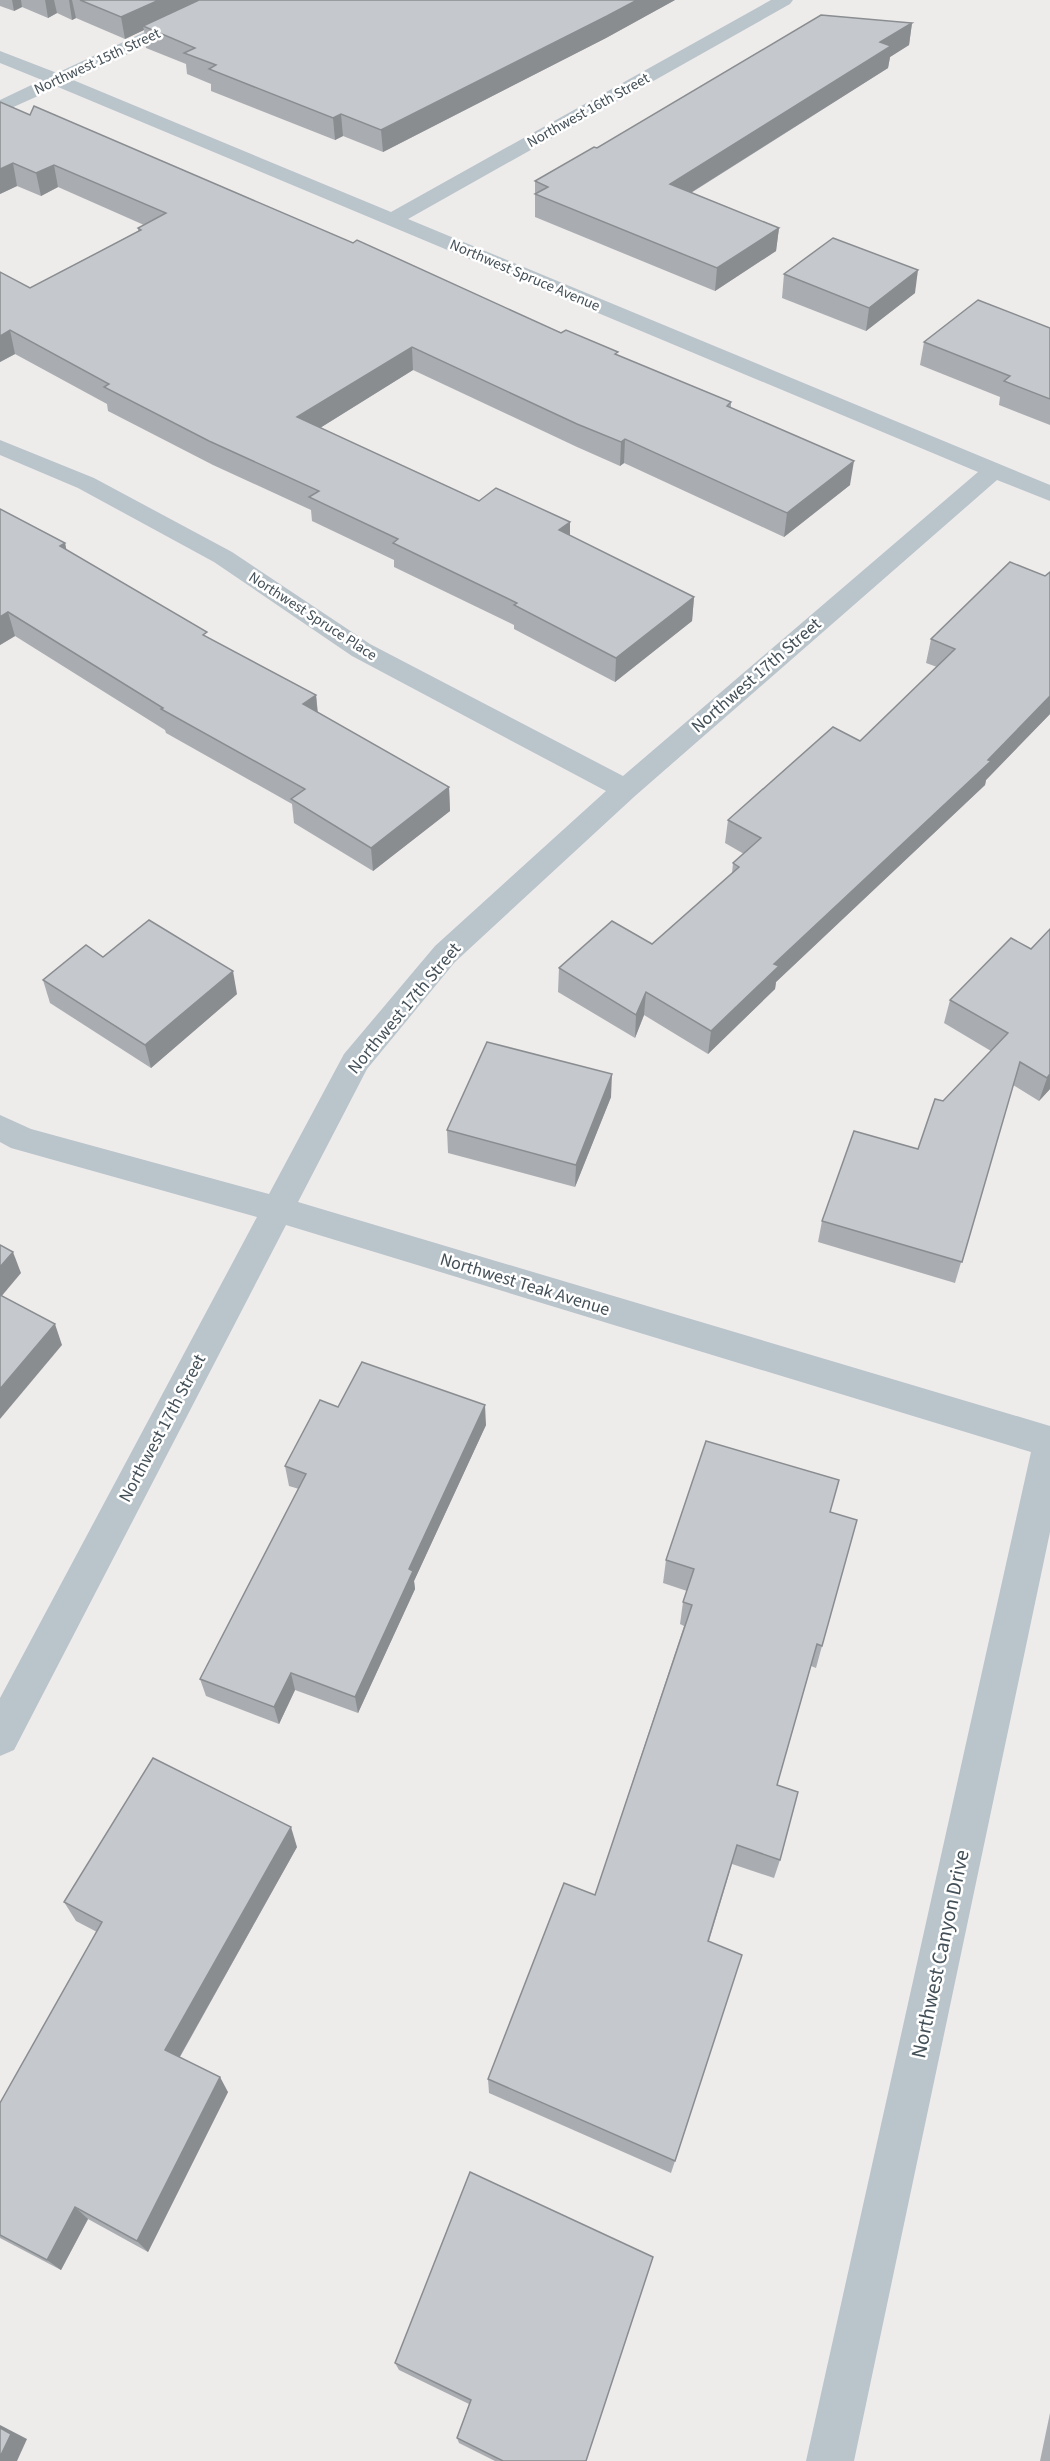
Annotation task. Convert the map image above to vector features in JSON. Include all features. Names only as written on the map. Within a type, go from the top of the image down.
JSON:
[{"type":"street","name":"Northwest 15th Street","points":[[0,107],[226,0]]},
{"type":"street","name":"Northwest 16th Street","points":[[392,220],[784,0]]},
{"type":"street","name":"Northwest Spruce Avenue","points":[[0,56],[1050,494]]},
{"type":"street","name":"Northwest Spruce Place","points":[[0,447],[86,483],[223,557],[361,650],[625,789]]},
{"type":"street","name":"Northwest 17th Street","points":[[0,1737],[355,1062],[445,954],[625,789],[993,471]]},
{"type":"street","name":"Northwest Teak Avenue","points":[[0,1127],[22,1139],[276,1209],[1050,1442]]},
{"type":"street","name":"Northwest Canyon Drive","points":[[830,2461],[1050,1447]]},
{"type":"building","points":[[80,0],[159,0],[121,17]]},
{"type":"building","points":[[199,0],[637,0],[381,130],[341,114],[333,118],[209,69],[216,65],[184,53],[195,48],[143,26]]},
{"type":"building","points":[[821,15],[912,23],[880,42],[891,46],[670,184],[779,228],[717,268],[535,194],[548,187],[535,181],[594,147],[597,148]]},
{"type":"building","points":[[0,102],[30,115],[34,106],[353,243],[357,240],[561,333],[566,330],[618,352],[615,354],[731,402],[727,406],[854,461],[787,513],[625,439],[621,442],[577,424],[412,347],[297,417],[479,501],[496,488],[570,522],[559,530],[694,597],[616,658],[514,605],[517,603],[393,543],[398,539],[309,497],[319,491],[209,441],[104,387],[109,384],[10,330],[0,336],[0,272],[30,288],[141,230],[138,228],[166,213],[54,165],[36,173],[13,163],[0,169]]},
{"type":"building","points":[[833,238],[918,270],[869,308],[784,274]]},
{"type":"building","points":[[978,300],[1050,328],[1050,399],[1004,381],[1010,376],[924,342]]},
{"type":"building","points":[[0,509],[65,543],[60,546],[207,632],[203,635],[316,695],[303,704],[449,787],[371,848],[291,799],[305,789],[161,709],[163,708],[8,612],[0,617]]},
{"type":"building","points":[[1010,562],[1045,576],[1050,572],[1050,696],[988,760],[991,761],[774,964],[779,966],[711,1031],[646,992],[636,1015],[559,968],[612,921],[652,944],[739,867],[733,863],[761,838],[728,820],[833,727],[860,741],[955,649],[931,639]]},
{"type":"building","points":[[149,920],[233,971],[145,1045],[43,980],[86,945],[103,957]]},
{"type":"building","points":[[1050,929],[1050,1074],[1047,1078],[1020,1062],[962,1262],[822,1221],[854,1131],[918,1149],[935,1099],[943,1101],[1008,1033],[950,1000],[1011,938],[1031,949]]},
{"type":"building","points":[[487,1042],[612,1074],[576,1165],[447,1130]]},
{"type":"building","points":[[0,1245],[13,1252],[0,1267]]},
{"type":"building","points":[[0,1295],[55,1324],[0,1389]]},
{"type":"building","points":[[362,1362],[485,1405],[409,1569],[413,1571],[355,1697],[291,1673],[274,1707],[200,1679],[306,1474],[285,1466],[320,1400],[338,1407]]},
{"type":"building","points":[[706,1441],[839,1480],[830,1512],[857,1520],[822,1646],[817,1644],[777,1785],[798,1792],[780,1860],[737,1845],[708,1941],[742,1955],[675,2161],[488,2079],[564,1883],[595,1895],[692,1605],[683,1602],[694,1569],[666,1560]]},
{"type":"building","points":[[153,1758],[291,1827],[165,2050],[220,2077],[137,2241],[75,2207],[47,2260],[0,2235],[0,2103],[102,1922],[64,1902]]},
{"type":"building","points":[[470,2172],[653,2257],[586,2461],[503,2461],[457,2438],[471,2400],[395,2363]]},
{"type":"building","points":[[0,2428],[11,2434],[0,2457]]}]
